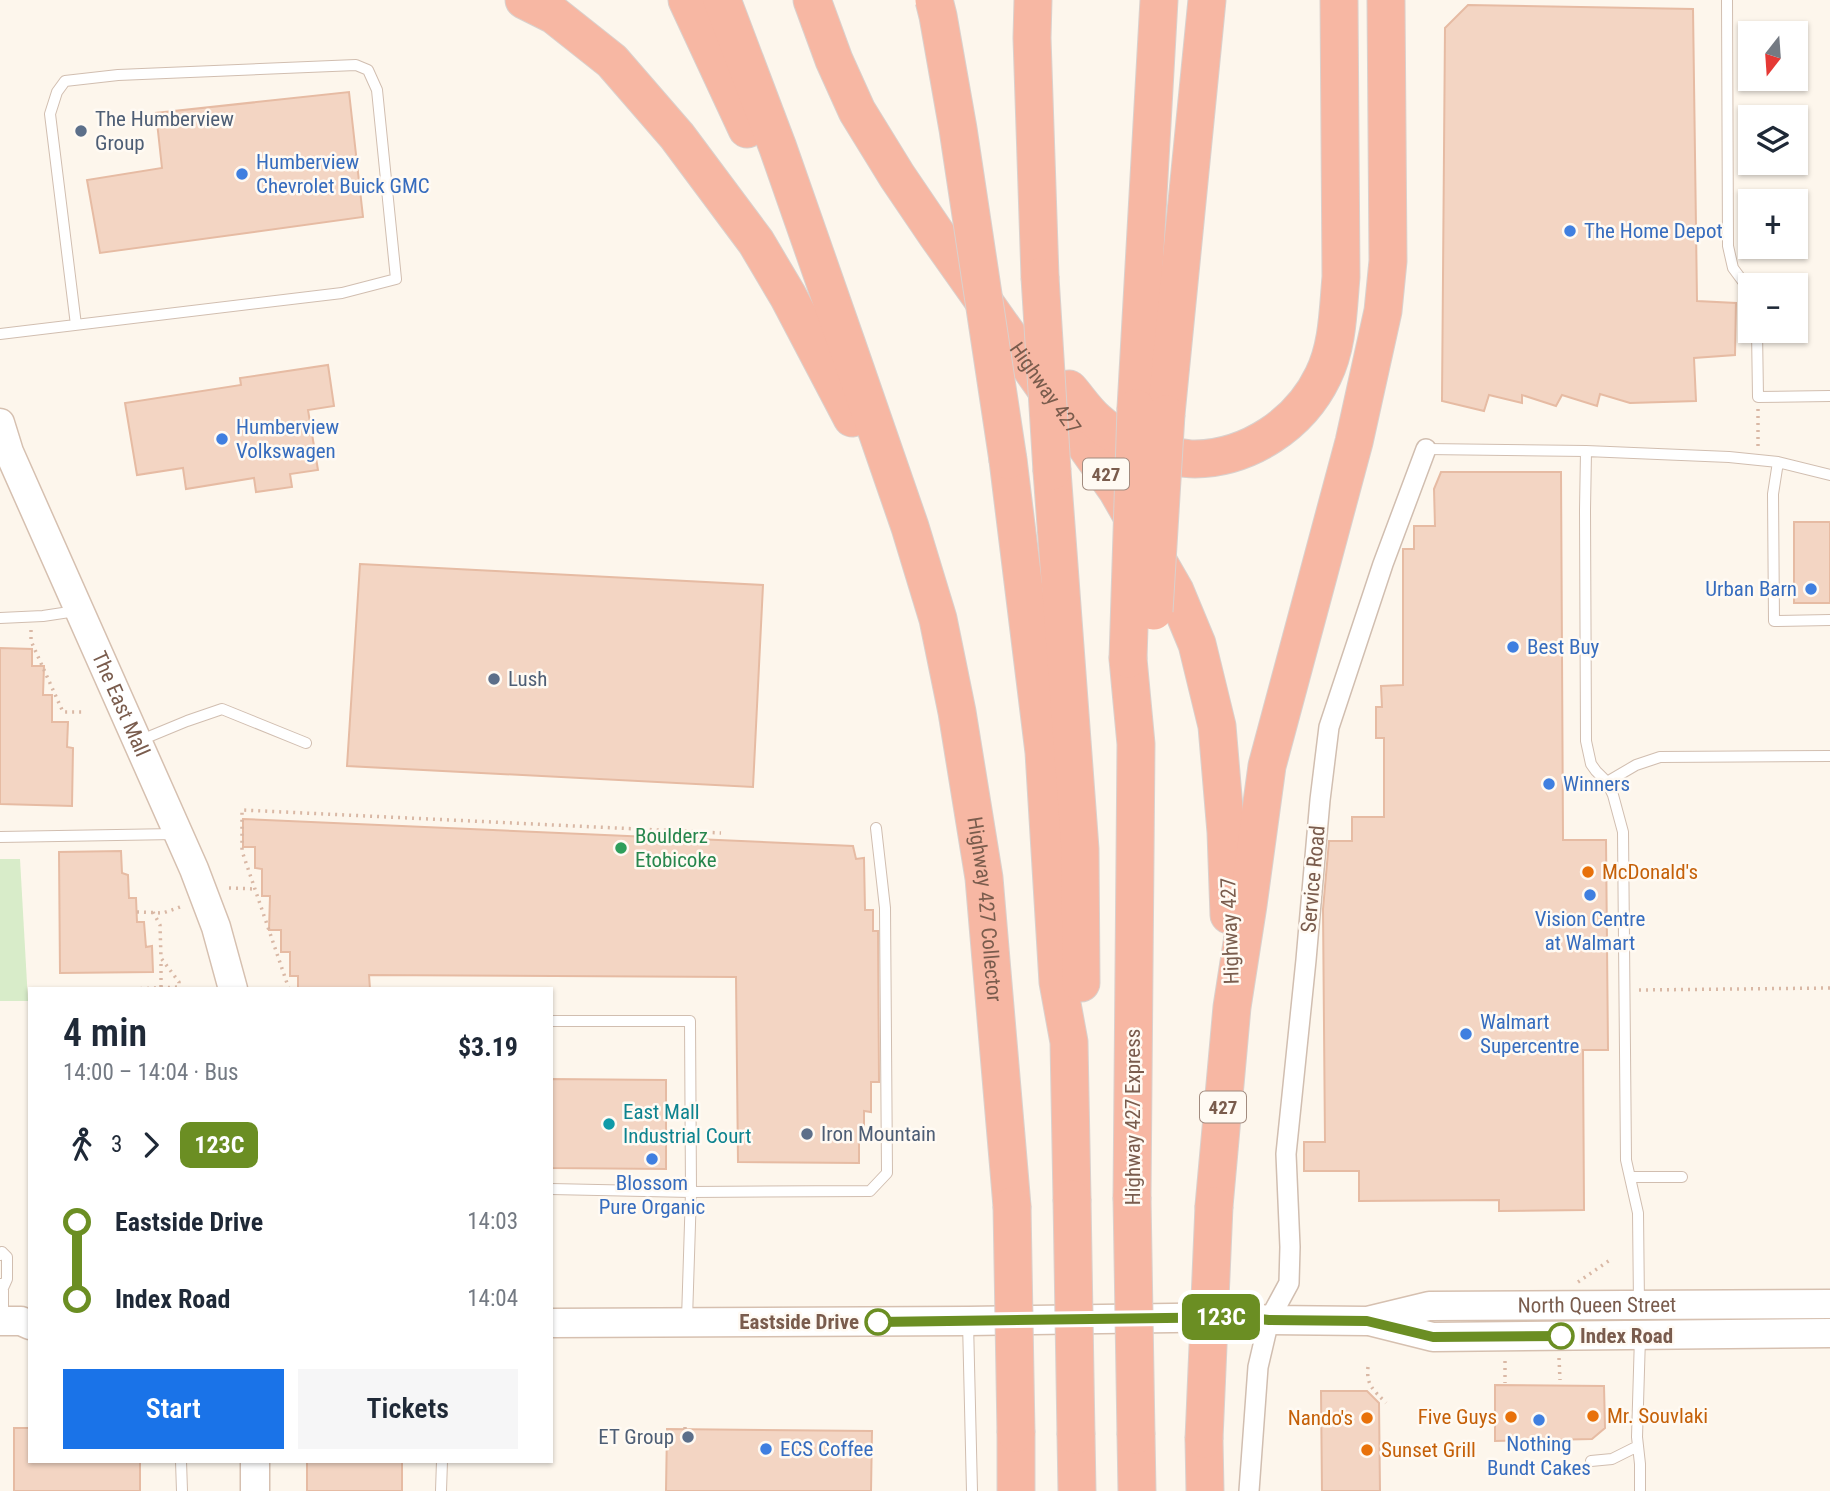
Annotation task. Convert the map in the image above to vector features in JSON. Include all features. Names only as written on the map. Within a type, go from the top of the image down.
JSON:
[{"type":"highway","points":[[524,0],[554,15],[612,61],[677,135],[756,242],[789,296],[910,527]]},
{"type":"highway","points":[[687,0],[846,345]]},
{"type":"highway","points":[[722,0],[778,148],[846,345]]},
{"type":"highway","name":"Highway 427","points":[[812,0],[834,60],[858,110],[897,176],[1117,490],[1175,591],[1198,644],[1217,726],[1226,832],[1232,1007]]},
{"type":"highway","points":[[934,0],[958,129],[1008,460],[1044,751],[1058,982],[1069,1042],[1077,1491]]},
{"type":"highway","points":[[1032,0],[1040,277],[1080,849],[1081,981],[1069,1042]]},
{"type":"highway","points":[[1151,411],[1159,0]]},
{"type":"highway","points":[[1151,411],[1207,0]]},
{"type":"highway","points":[[937,235],[1097,422],[1121,438],[1140,447],[1193,459],[1221,457],[1245,449],[1270,436],[1298,414],[1322,378],[1329,363],[1338,319],[1341,277],[1339,0]]},
{"type":"highway","points":[[1232,1007],[1267,766],[1354,442],[1383,311],[1388,261],[1387,0]]},
{"type":"highway","name":"Highway 427 Collector","points":[[846,345],[910,527],[938,619],[957,712],[984,878],[1012,1206],[1016,1491]]},
{"type":"highway","name":"Highway 427 Express","points":[[1137,1491],[1132,1197],[1136,744],[1151,411]]},
{"type":"highway","name":"427","points":[[1205,1491],[1204,1439],[1214,1206],[1232,1007]]},
{"type":"main road","name":"The East Mall","points":[[0,424],[9,452],[179,834],[217,894],[216,928],[232,987]]},
{"type":"main road","name":"North Queen Street","points":[[553,1323],[1240,1317],[1367,1321],[1433,1337],[1830,1304]]},
{"type":"main road","name":"North Queen Street","points":[[1639,1320],[1830,1333]]},
{"type":"main road","points":[[255,1463],[255,1491]]},
{"type":"street","name":"Service Road","points":[[1269,1320],[1289,1283],[1286,1154],[1329,727],[1383,564],[1426,449]]},
{"type":"street","points":[[1248,1491],[1258,1367],[1269,1320]]},
{"type":"lane","points":[[1727,0],[1728,246],[1732,268],[1738,276]]},
{"type":"lane","points":[[0,334],[76,325],[342,292],[396,279],[377,90],[368,70],[356,65],[118,75],[65,81],[57,92],[50,114],[76,325]]},
{"type":"lane","points":[[1757,343],[1758,397],[1830,396]]},
{"type":"lane","points":[[1426,449],[1586,451],[1729,457],[1778,462],[1830,475]]},
{"type":"lane","points":[[1586,451],[1586,741],[1591,764],[1607,782],[1614,795],[1623,832],[1626,1160],[1637,1213],[1640,1491]]},
{"type":"lane","points":[[1778,462],[1773,494],[1774,621],[1830,620]]},
{"type":"lane","points":[[0,618],[79,611]]},
{"type":"lane","points":[[138,742],[222,709],[306,743]]},
{"type":"lane","points":[[1607,782],[1636,765],[1660,757],[1830,756]]},
{"type":"lane","points":[[553,1189],[691,1192],[870,1191],[887,1173],[885,908],[876,828]]},
{"type":"lane","points":[[0,837],[179,834]]},
{"type":"lane","points":[[553,1021],[690,1021],[691,1192],[687,1323]]},
{"type":"lane","points":[[1630,1177],[1682,1177]]},
{"type":"lane","points":[[0,1255],[2,1252],[7,1257],[7,1279],[1,1286],[17,1321]]},
{"type":"lane","points":[[968,1321],[972,1491]]},
{"type":"lane","points":[[1591,1461],[1612,1459],[1638,1446]]},
{"type":"lane","points":[[181,1463],[182,1491]]},
{"type":"lane","points":[[442,1463],[442,1491]]},
{"type":"path","points":[[1758,397],[1759,460]]},
{"type":"path","points":[[32,617],[31,641],[63,712],[85,712]]},
{"type":"path","points":[[288,987],[242,851],[242,810],[721,833]]},
{"type":"path","points":[[137,912],[163,913],[217,894],[255,889]]},
{"type":"path","points":[[153,912],[160,925],[161,987]]},
{"type":"path","points":[[161,958],[179,982],[179,987]]},
{"type":"path","points":[[1625,990],[1830,988]]},
{"type":"path","points":[[1570,1287],[1610,1260]]},
{"type":"path","points":[[1559,1358],[1560,1380]]},
{"type":"path","points":[[1505,1361],[1505,1383]]},
{"type":"path","points":[[1368,1367],[1369,1385],[1386,1403]]},
{"type":"path","points":[[685,1423],[685,1429]]},
{"type":"green space","points":[[0,859],[20,859],[28,1001],[0,1001]]},
{"type":"building","name":"The Home Depot","points":[[1468,5],[1693,9],[1697,301],[1736,303],[1735,355],[1694,358],[1696,401],[1630,403],[1600,394],[1597,406],[1562,395],[1556,406],[1522,395],[1522,403],[1489,395],[1484,411],[1442,401],[1445,28]]},
{"type":"building","name":"Humberview Chevrolet Buick GMC","points":[[349,92],[363,217],[100,253],[87,180],[162,168],[156,113]]},
{"type":"building","name":"Humberview Volkswagen","points":[[328,365],[334,406],[308,410],[318,470],[290,474],[292,487],[256,492],[254,478],[186,489],[183,468],[137,475],[125,403],[241,385],[240,378]]},
{"type":"building","name":"Walmart Supercentre","points":[[1441,472],[1561,472],[1563,840],[1606,840],[1608,1050],[1583,1050],[1584,1210],[1499,1211],[1499,1200],[1359,1201],[1359,1171],[1304,1171],[1304,1142],[1325,1142],[1323,909],[1329,841],[1352,841],[1352,817],[1384,817],[1384,738],[1376,738],[1376,707],[1382,707],[1381,686],[1403,685],[1403,549],[1414,549],[1414,526],[1435,526],[1434,489]]},
{"type":"building","points":[[1794,522],[1830,522],[1830,603],[1794,603]]},
{"type":"building","points":[[360,564],[763,585],[753,787],[347,766]]},
{"type":"building","points":[[0,648],[32,649],[32,666],[44,666],[43,695],[52,695],[52,722],[68,722],[67,747],[73,748],[72,806],[0,804]]},
{"type":"building","points":[[243,819],[853,846],[856,859],[864,858],[865,910],[873,910],[873,931],[878,931],[879,1082],[871,1082],[871,1112],[864,1111],[864,1137],[859,1137],[859,1163],[738,1162],[736,977],[369,975],[370,987],[298,987],[298,976],[290,976],[290,952],[281,952],[281,930],[269,930],[270,896],[262,896],[262,869],[255,868],[255,847],[243,847]]},
{"type":"building","points":[[121,851],[122,873],[128,875],[129,898],[136,898],[137,922],[144,922],[146,947],[152,946],[153,972],[60,973],[59,852]]},
{"type":"building","name":"East Mall Industrial Court","points":[[553,1079],[666,1080],[666,1169],[553,1168]]},
{"type":"building","points":[[1495,1385],[1604,1386],[1605,1428],[1592,1439],[1495,1441]]},
{"type":"building","points":[[1321,1391],[1367,1391],[1379,1403],[1380,1491],[1322,1491]]},
{"type":"building","points":[[14,1428],[28,1428],[28,1463],[140,1463],[140,1491],[14,1491]]},
{"type":"building","points":[[667,1429],[872,1431],[871,1491],[666,1491]]},
{"type":"building","points":[[307,1463],[402,1463],[402,1491],[307,1491]]},
{"type":"bus line","name":"123C","points":[[878,1322],[1240,1317],[1367,1321],[1433,1337],[1561,1336]]},
{"type":"place","name":"The Humberview Group","points":[[81,131]]},
{"type":"place","name":"Humberview Chevrolet Buick GMC","points":[[242,174]]},
{"type":"place","name":"The Home Depot","points":[[1570,231]]},
{"type":"place","name":"Humberview Volkswagen","points":[[222,439]]},
{"type":"place","name":"Urban Barn","points":[[1811,589]]},
{"type":"place","name":"Best Buy","points":[[1513,647]]},
{"type":"place","name":"Lush","points":[[494,679]]},
{"type":"place","name":"Winners","points":[[1549,784]]},
{"type":"place","name":"Boulderz Etobicoke","points":[[621,848]]},
{"type":"place","name":"McDonald's","points":[[1588,872]]},
{"type":"place","name":"Vision Centre at Walmart","points":[[1590,895]]},
{"type":"place","name":"Walmart Supercentre","points":[[1466,1034]]},
{"type":"place","name":"East Mall Industrial Court","points":[[609,1124]]},
{"type":"place","name":"Iron Mountain","points":[[807,1134]]},
{"type":"place","name":"Blossom Pure Organic","points":[[652,1159]]},
{"type":"place","name":"Eastside Drive","points":[[878,1322]]},
{"type":"place","name":"Index Road","points":[[1561,1336]]},
{"type":"place","name":"Mr. Souvlaki","points":[[1593,1416]]},
{"type":"place","name":"Five Guys","points":[[1511,1417]]},
{"type":"place","name":"Nando's","points":[[1367,1418]]},
{"type":"place","name":"Nothing Bundt Cakes","points":[[1539,1420]]},
{"type":"place","name":"ET Group","points":[[688,1437]]},
{"type":"place","name":"ECS Coffee","points":[[766,1449]]},
{"type":"place","name":"Sunset Grill","points":[[1367,1450]]}]
